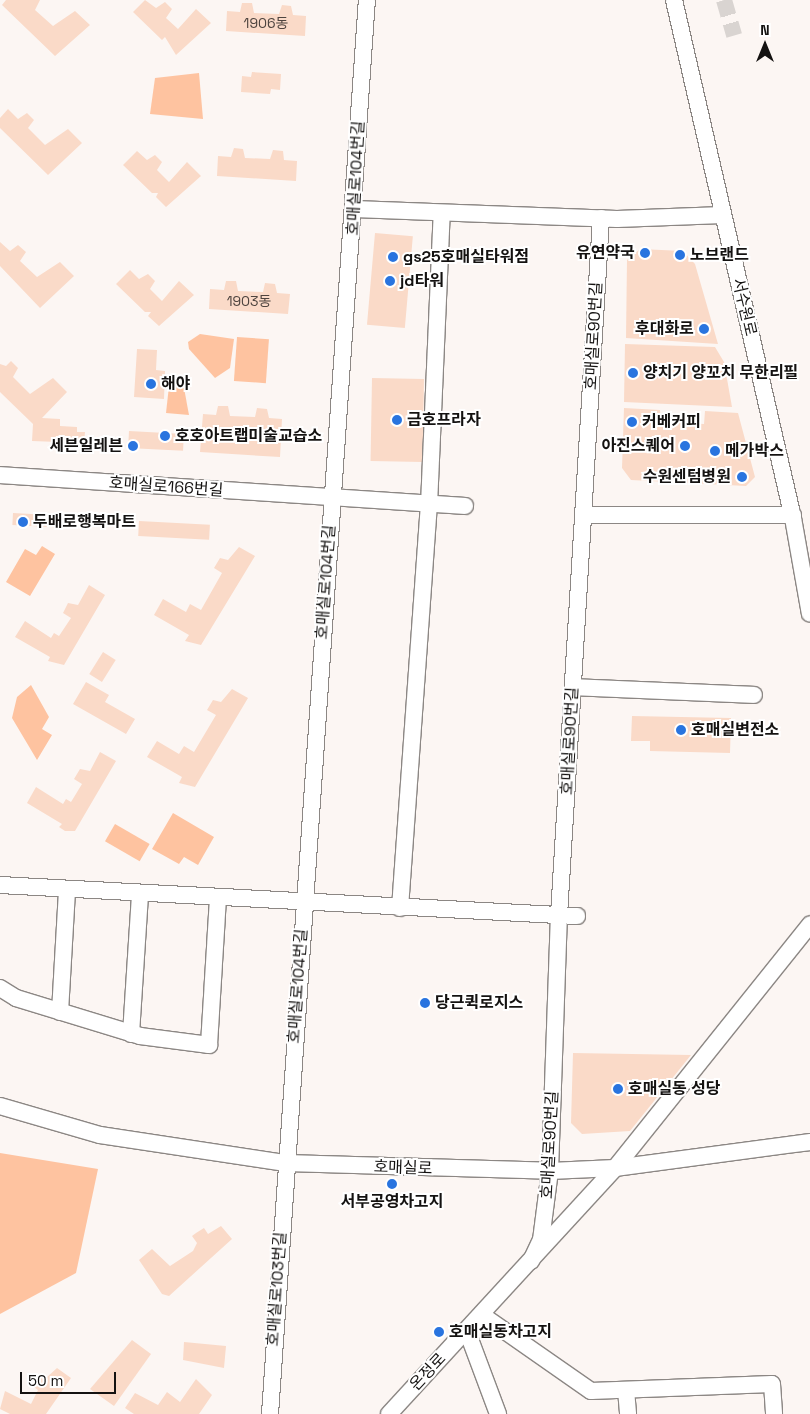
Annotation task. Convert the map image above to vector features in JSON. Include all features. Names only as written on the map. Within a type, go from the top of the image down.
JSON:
[{"type":"street","name":"호매실로104번길","points":[[286,1163],[354,209],[367,0]]},
{"type":"street","name":"서수원로","points":[[674,0],[792,515],[810,614]]},
{"type":"street","points":[[354,209],[601,218],[723,214]]},
{"type":"street","points":[[400,908],[429,504],[442,213]]},
{"type":"street","name":"호매실로90번길","points":[[531,1261],[541,1240],[550,1171],[559,915],[601,218]]},
{"type":"street","name":"호매실로166번길","points":[[0,475],[332,499],[464,506]]},
{"type":"street","points":[[583,515],[792,515]]},
{"type":"street","points":[[573,687],[754,695]]},
{"type":"street","points":[[0,885],[303,904],[577,916]]},
{"type":"street","points":[[60,1012],[67,889]]},
{"type":"street","points":[[131,1034],[140,894]]},
{"type":"street","points":[[0,988],[16,998],[131,1034],[209,1045],[218,899]]},
{"type":"street","name":"온정로","points":[[389,1414],[468,1331],[616,1168],[810,925]]},
{"type":"street","name":"호매실로","points":[[0,1106],[100,1135],[286,1163],[550,1171],[616,1168],[810,1142]]},
{"type":"street","name":"호매실로103번길","points":[[270,1414],[286,1163]]},
{"type":"street","points":[[482,1315],[591,1391],[772,1384],[774,1414]]},
{"type":"street","points":[[468,1331],[498,1414]]},
{"type":"street","points":[[626,1390],[628,1414]]},
{"type":"shaded area","points":[[199,73],[203,119],[150,114],[155,78]]},
{"type":"shaded area","points":[[200,334],[234,339],[230,368],[215,378],[189,349],[188,342]]},
{"type":"shaded area","points":[[237,337],[269,339],[266,383],[234,381]]},
{"type":"shaded area","points":[[169,386],[184,388],[189,415],[166,413]]},
{"type":"shaded area","points":[[42,546],[55,554],[30,596],[6,582],[25,549],[36,555]]},
{"type":"shaded area","points":[[31,685],[49,717],[42,729],[52,735],[37,760],[12,718],[17,697]]},
{"type":"shaded area","points":[[173,813],[214,837],[198,865],[184,857],[179,864],[152,849]]},
{"type":"shaded area","points":[[115,824],[150,844],[140,861],[105,841]]},
{"type":"shaded area","points":[[0,1153],[98,1169],[76,1273],[0,1314]]},
{"type":"building","points":[[6,0],[40,0],[35,10],[53,26],[75,11],[90,25],[55,56],[2,5]]},
{"type":"building","points":[[145,0],[156,8],[165,2],[172,9],[166,18],[178,29],[196,9],[211,23],[176,55],[165,37],[162,40],[133,12]]},
{"type":"building","points":[[242,3],[252,3],[254,13],[279,14],[282,5],[291,6],[293,15],[306,16],[305,36],[226,31],[227,11],[240,12]]},
{"type":"building","points":[[252,72],[281,74],[280,90],[271,89],[270,94],[241,92],[242,76],[251,77]]},
{"type":"building","points":[[8,109],[18,119],[27,113],[34,120],[28,128],[45,145],[68,129],[82,143],[48,175],[0,128],[0,118]]},
{"type":"building","points":[[234,148],[243,149],[245,158],[270,159],[273,150],[283,151],[284,160],[297,161],[296,181],[217,176],[218,156],[231,157]]},
{"type":"building","points":[[137,151],[147,160],[155,155],[162,162],[157,170],[169,182],[187,162],[201,176],[166,207],[156,197],[158,193],[152,193],[123,165]]},
{"type":"building","name":"jd타워","points":[[375,233],[413,236],[405,328],[367,325]]},
{"type":"building","points":[[0,242],[10,251],[18,245],[26,252],[20,261],[37,277],[60,262],[74,276],[40,308],[0,266]]},
{"type":"building","points":[[640,249],[683,251],[695,264],[718,344],[626,338],[627,260]]},
{"type":"building","points":[[130,270],[139,279],[148,274],[155,281],[150,289],[162,301],[179,281],[194,295],[159,326],[148,316],[151,312],[145,312],[116,284]]},
{"type":"building","points":[[226,281],[236,281],[238,291],[263,292],[265,283],[275,284],[277,293],[290,294],[288,314],[209,309],[210,289],[224,290]]},
{"type":"building","points":[[625,344],[715,347],[724,362],[732,407],[624,402]]},
{"type":"building","points":[[137,349],[157,350],[156,370],[165,371],[164,399],[134,397]]},
{"type":"building","points":[[11,361],[18,368],[13,377],[30,394],[53,378],[67,392],[42,418],[60,419],[60,426],[77,427],[77,432],[85,432],[84,443],[32,441],[33,424],[0,392],[0,364],[6,366]]},
{"type":"building","name":"금호프라자","points":[[372,378],[424,379],[423,462],[371,461]]},
{"type":"building","points":[[218,406],[228,406],[230,416],[255,417],[257,408],[267,409],[269,418],[282,419],[280,457],[200,452],[203,414],[216,415]]},
{"type":"building","name":"아진스퀘어","points":[[624,408],[660,410],[661,422],[704,424],[705,411],[738,413],[755,477],[746,486],[631,480],[622,468]]},
{"type":"building","points":[[129,431],[184,434],[183,451],[128,448]]},
{"type":"building","points":[[13,513],[65,516],[64,528],[12,525]]},
{"type":"building","points":[[139,521],[210,525],[209,540],[138,536]]},
{"type":"building","points":[[239,547],[255,556],[201,645],[185,641],[189,635],[154,615],[163,599],[186,612],[190,604],[201,610],[222,573],[214,568],[220,558],[228,560]]},
{"type":"building","points":[[89,585],[105,595],[64,665],[48,661],[50,657],[15,637],[25,621],[51,638],[54,633],[59,636],[71,618],[63,613],[68,603],[78,605]]},
{"type":"building","points":[[103,652],[116,660],[102,682],[89,674]]},
{"type":"building","points":[[86,682],[109,695],[105,702],[135,719],[126,734],[73,704]]},
{"type":"building","points":[[232,689],[248,698],[195,787],[179,783],[182,777],[147,757],[157,741],[179,754],[184,746],[194,752],[216,715],[207,710],[213,700],[221,702]]},
{"type":"building","name":"호매실변전소","points":[[632,716],[731,718],[730,753],[650,751],[650,741],[631,741]]},
{"type":"building","points":[[100,752],[116,761],[75,831],[65,831],[59,827],[62,824],[27,803],[36,787],[63,804],[66,799],[71,802],[82,784],[74,779],[80,769],[90,771]]},
{"type":"building","name":"호매실동 성당","points":[[573,1053],[691,1055],[630,1131],[582,1134],[571,1123]]},
{"type":"building","points":[[221,1226],[232,1239],[169,1296],[162,1294],[139,1260],[152,1249],[170,1266],[193,1251],[197,1243],[192,1236],[204,1228],[208,1234]]},
{"type":"building","points":[[132,1340],[151,1354],[114,1406],[90,1389]]},
{"type":"building","points":[[184,1342],[226,1346],[224,1368],[183,1360]]},
{"type":"building","points":[[57,1368],[71,1378],[46,1414],[10,1414],[0,1409],[5,1391],[31,1404],[38,1390],[31,1385],[41,1374],[46,1378]]},
{"type":"building","points":[[196,1379],[212,1395],[199,1414],[134,1414],[125,1408],[135,1393],[158,1405],[167,1392],[180,1402]]},
{"type":"tunnel","points":[[724,0],[734,36]]},
{"type":"place","name":"유연약국","points":[[645,253]]},
{"type":"place","name":"노브랜드","points":[[680,255]]},
{"type":"place","name":"gs25호매실타워점","points":[[393,257]]},
{"type":"place","name":"jd타워","points":[[390,281]]},
{"type":"place","name":"후대화로","points":[[704,329]]},
{"type":"place","name":"양치기 양꼬치 무한리필","points":[[633,373]]},
{"type":"place","name":"해야","points":[[151,384]]},
{"type":"place","name":"금호프라자","points":[[397,420]]},
{"type":"place","name":"커베커피","points":[[632,422]]},
{"type":"place","name":"호호아트랩미술교습소","points":[[165,436]]},
{"type":"place","name":"세븐일레븐","points":[[133,446]]},
{"type":"place","name":"아진스퀘어","points":[[685,446]]},
{"type":"place","name":"메가박스","points":[[715,451]]},
{"type":"place","name":"수원센텀병원","points":[[742,477]]},
{"type":"place","name":"두배로행복마트","points":[[23,522]]},
{"type":"place","name":"호매실변전소","points":[[681,730]]},
{"type":"place","name":"당근퀵로지스","points":[[425,1003]]},
{"type":"place","name":"호매실동 성당","points":[[618,1089]]},
{"type":"place","name":"서부공영차고지","points":[[392,1184]]},
{"type":"place","name":"호매실동차고지","points":[[439,1332]]}]
